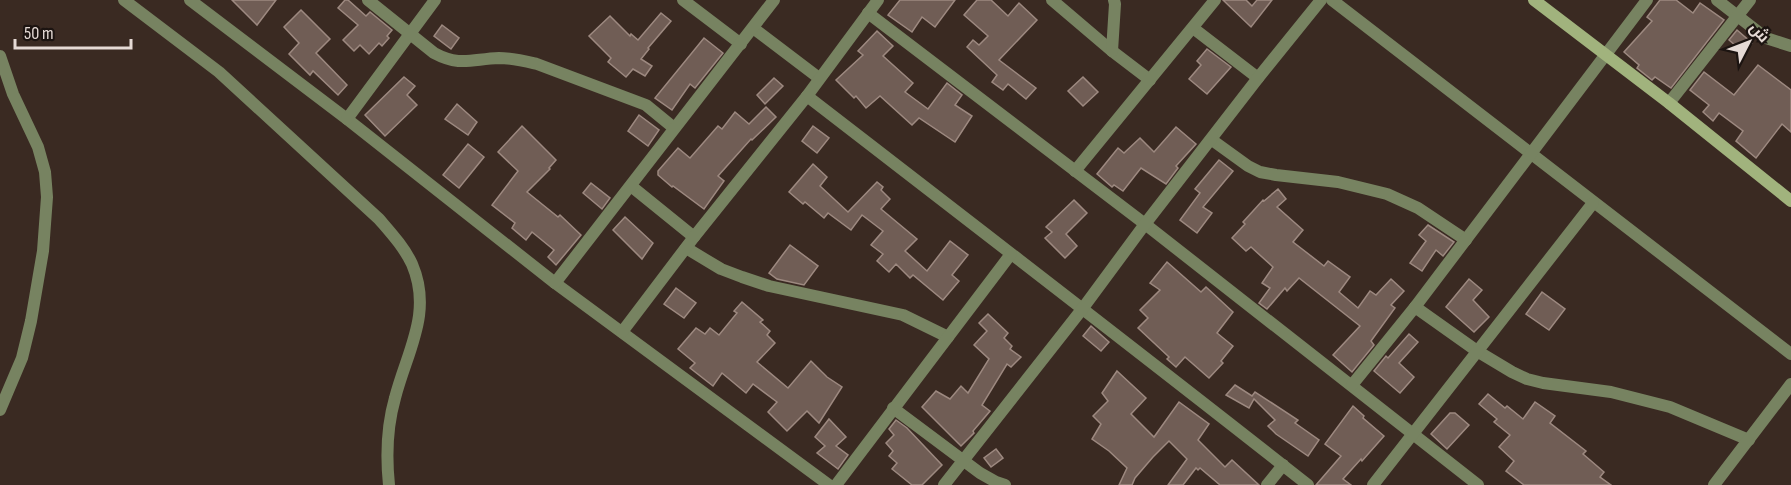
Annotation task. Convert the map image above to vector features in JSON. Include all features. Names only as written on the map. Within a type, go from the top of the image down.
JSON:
[{"type":"street","points":[[124,0],[203,59],[240,90],[379,219],[399,243],[411,263],[420,298],[419,321],[394,400],[388,432],[389,485]]},
{"type":"street","points":[[190,0],[347,119],[555,283],[829,485]]},
{"type":"street","points":[[368,0],[444,59],[459,62],[499,58],[537,64],[646,105],[675,128]]},
{"type":"street","points":[[347,119],[435,0]]},
{"type":"street","points":[[683,0],[741,44]]},
{"type":"street","points":[[555,283],[774,0]]},
{"type":"street","points":[[622,332],[694,237],[807,96],[878,0]]},
{"type":"street","points":[[1052,0],[1150,80]]},
{"type":"street","points":[[1112,51],[1114,0]]},
{"type":"street","points":[[1075,171],[1215,0]]},
{"type":"street","points":[[944,485],[1083,308],[1258,78],[1321,0]]},
{"type":"street","points":[[1332,0],[1791,354]]},
{"type":"street","points":[[1534,0],[1669,103],[1791,201]]},
{"type":"street","points":[[1352,385],[1415,307],[1647,0]]},
{"type":"street","points":[[1717,0],[1766,38],[1791,46]]},
{"type":"street","points":[[1669,103],[1750,0]]},
{"type":"street","points":[[868,13],[1145,224],[1478,485]]},
{"type":"street","points":[[753,28],[819,78]]},
{"type":"street","points":[[1193,28],[1258,78]]},
{"type":"street","points":[[0,56],[13,94],[38,147],[45,172],[47,197],[43,252],[32,321],[22,358],[0,410]]},
{"type":"street","points":[[807,96],[1083,308],[1308,485]]},
{"type":"street","points":[[1212,140],[1260,172],[1276,176],[1338,182],[1387,194],[1418,208],[1466,240]]},
{"type":"street","points":[[631,186],[694,237]]},
{"type":"street","points":[[1373,485],[1593,203]]},
{"type":"street","points":[[686,248],[721,269],[742,277],[769,286],[903,315],[948,337]]},
{"type":"street","points":[[836,485],[1011,254]]},
{"type":"street","points":[[1415,307],[1477,351],[1527,379],[1611,392],[1670,407],[1749,440]]},
{"type":"street","points":[[1714,485],[1791,384]]},
{"type":"street","points":[[893,408],[980,472],[1005,485]]},
{"type":"street","points":[[1267,485],[1283,465]]},
{"type":"building","points":[[232,0],[276,0],[257,25]]},
{"type":"building","points":[[345,0],[348,0],[366,16],[370,12],[392,30],[382,46],[379,43],[369,54],[360,45],[354,51],[343,40],[358,25],[338,8]]},
{"type":"building","points":[[900,0],[955,0],[935,27],[922,17],[912,32],[888,15]]},
{"type":"building","points":[[977,0],[991,0],[1008,16],[1019,3],[1037,20],[999,60],[1036,88],[1026,99],[1008,84],[1003,90],[992,82],[997,75],[967,47],[973,40],[979,45],[988,36],[964,15]]},
{"type":"building","points":[[1223,0],[1246,0],[1252,6],[1257,0],[1272,0],[1251,27]]},
{"type":"building","points":[[1660,0],[1676,0],[1693,13],[1700,3],[1724,20],[1671,88],[1655,77],[1652,80],[1637,68],[1639,65],[1624,52],[1652,21],[1647,17]]},
{"type":"building","points":[[301,10],[330,39],[316,53],[347,85],[338,95],[313,71],[310,75],[289,54],[299,43],[284,27]]},
{"type":"building","points":[[661,13],[671,21],[641,59],[652,66],[645,76],[633,69],[626,77],[608,62],[611,58],[589,36],[610,16],[630,36],[631,34],[638,40]]},
{"type":"building","points":[[442,25],[459,38],[451,49],[434,36]]},
{"type":"building","points":[[1737,30],[1752,43],[1743,52],[1729,40]]},
{"type":"building","points":[[877,31],[893,46],[883,56],[913,83],[905,92],[928,109],[947,83],[962,95],[955,105],[972,116],[955,142],[919,118],[912,125],[880,96],[866,108],[856,96],[854,98],[836,80],[863,55],[858,51]]},
{"type":"building","points":[[704,38],[723,53],[695,88],[690,84],[672,110],[655,98]]},
{"type":"building","points":[[1207,49],[1231,67],[1207,94],[1189,79],[1201,65],[1197,61]]},
{"type":"building","points":[[1758,65],[1791,90],[1791,132],[1782,124],[1756,158],[1736,141],[1743,131],[1719,113],[1713,121],[1703,112],[1709,105],[1690,90],[1704,72],[1734,95]]},
{"type":"building","points":[[404,77],[415,86],[407,95],[417,105],[385,136],[365,115]]},
{"type":"building","points":[[1083,77],[1098,92],[1083,106],[1068,91]]},
{"type":"building","points":[[774,78],[783,86],[765,104],[757,95]]},
{"type":"building","points":[[457,104],[477,122],[468,135],[445,119]]},
{"type":"building","points":[[766,107],[776,117],[751,139],[718,176],[724,181],[704,209],[658,175],[658,171],[678,148],[690,158],[718,126],[722,129],[735,112],[749,124]]},
{"type":"building","points":[[639,115],[659,130],[648,146],[628,131]]},
{"type":"building","points":[[522,126],[556,160],[527,192],[558,217],[560,215],[581,235],[556,265],[548,257],[554,250],[532,232],[526,240],[512,228],[515,223],[492,205],[518,171],[498,152]]},
{"type":"building","points":[[813,126],[829,138],[817,153],[802,141]]},
{"type":"building","points":[[1176,127],[1196,144],[1176,166],[1178,168],[1166,184],[1141,168],[1123,191],[1114,185],[1112,187],[1097,174],[1118,148],[1124,153],[1140,138],[1154,152]]},
{"type":"building","points":[[468,144],[484,157],[459,188],[443,175]]},
{"type":"building","points":[[1219,160],[1233,171],[1203,207],[1212,213],[1197,233],[1180,220],[1200,193],[1195,189]]},
{"type":"building","points":[[813,164],[827,177],[820,186],[848,212],[877,182],[883,187],[881,190],[890,199],[881,209],[917,239],[905,251],[927,271],[950,241],[968,255],[952,275],[959,281],[943,300],[913,275],[910,278],[896,264],[889,272],[877,261],[883,254],[871,245],[883,231],[862,215],[851,230],[828,213],[824,218],[789,192]]},
{"type":"building","points":[[591,183],[610,198],[602,209],[583,193]]},
{"type":"building","points":[[1278,189],[1286,199],[1277,207],[1303,230],[1293,242],[1324,266],[1328,261],[1350,277],[1339,292],[1358,308],[1370,291],[1376,295],[1391,279],[1404,291],[1391,305],[1395,308],[1371,341],[1374,345],[1352,372],[1333,355],[1360,326],[1299,278],[1287,291],[1285,288],[1267,309],[1259,303],[1270,288],[1262,283],[1273,267],[1251,247],[1246,251],[1232,238],[1263,200]]},
{"type":"building","points":[[1074,200],[1087,213],[1066,234],[1077,246],[1065,258],[1045,238],[1052,232],[1046,227]]},
{"type":"building","points":[[625,217],[653,243],[642,259],[613,230]]},
{"type":"building","points":[[1428,225],[1454,242],[1443,256],[1436,250],[1422,271],[1410,263],[1426,241],[1419,235]]},
{"type":"building","points":[[790,245],[818,266],[804,285],[777,279],[769,273]]},
{"type":"building","points":[[1167,262],[1201,292],[1206,287],[1233,312],[1217,333],[1233,346],[1221,361],[1223,363],[1209,378],[1185,357],[1176,367],[1167,359],[1169,357],[1138,328],[1148,318],[1140,310],[1160,290],[1150,283]]},
{"type":"building","points":[[1469,279],[1482,290],[1473,300],[1489,317],[1474,332],[1446,307]]},
{"type":"building","points":[[676,288],[696,303],[684,318],[664,304]]},
{"type":"building","points":[[1542,292],[1565,309],[1549,330],[1526,314]]},
{"type":"building","points":[[742,302],[763,320],[760,322],[770,331],[767,335],[775,343],[757,362],[788,388],[811,361],[827,377],[842,387],[819,423],[807,411],[787,431],[768,412],[777,402],[753,384],[746,393],[722,373],[713,386],[690,368],[695,363],[678,349],[696,328],[705,334],[710,328],[719,335],[737,313],[734,311]]},
{"type":"building","points":[[988,314],[1008,333],[1004,338],[1012,346],[1010,349],[1021,357],[1011,367],[1007,364],[982,405],[990,411],[961,446],[922,407],[936,391],[950,399],[961,386],[968,393],[989,359],[974,345],[987,331],[979,323]]},
{"type":"building","points":[[1091,326],[1109,342],[1101,351],[1083,336]]},
{"type":"building","points":[[1409,334],[1418,342],[1399,363],[1414,377],[1400,393],[1374,371]]},
{"type":"building","points":[[1117,371],[1146,398],[1131,414],[1154,437],[1179,402],[1209,424],[1198,440],[1225,467],[1232,460],[1259,485],[1220,485],[1200,468],[1198,470],[1196,468],[1183,485],[1168,485],[1187,459],[1169,441],[1135,478],[1132,485],[1119,485],[1127,468],[1092,439],[1101,424],[1093,416],[1108,401],[1102,393]]},
{"type":"building","points":[[1235,385],[1252,396],[1255,392],[1298,420],[1295,423],[1319,440],[1308,456],[1268,426],[1275,420],[1254,399],[1249,408],[1226,395]]},
{"type":"building","points":[[1488,394],[1523,419],[1535,402],[1555,416],[1550,423],[1586,451],[1583,454],[1604,472],[1600,477],[1611,485],[1524,485],[1506,471],[1514,461],[1499,447],[1510,435],[1494,422],[1497,419],[1479,404]]},
{"type":"building","points":[[1353,406],[1384,436],[1343,479],[1351,485],[1316,485],[1341,456],[1325,444]]},
{"type":"building","points":[[1450,413],[1455,413],[1469,425],[1447,449],[1431,434]]},
{"type":"building","points":[[829,419],[846,437],[836,446],[848,455],[838,469],[817,453],[825,446],[815,437]]},
{"type":"building","points":[[896,420],[907,428],[942,465],[922,485],[912,485],[892,469],[897,463],[889,456],[893,451],[886,443],[894,435],[889,429]]},
{"type":"building","points":[[996,449],[1003,458],[991,467],[984,458]]}]
